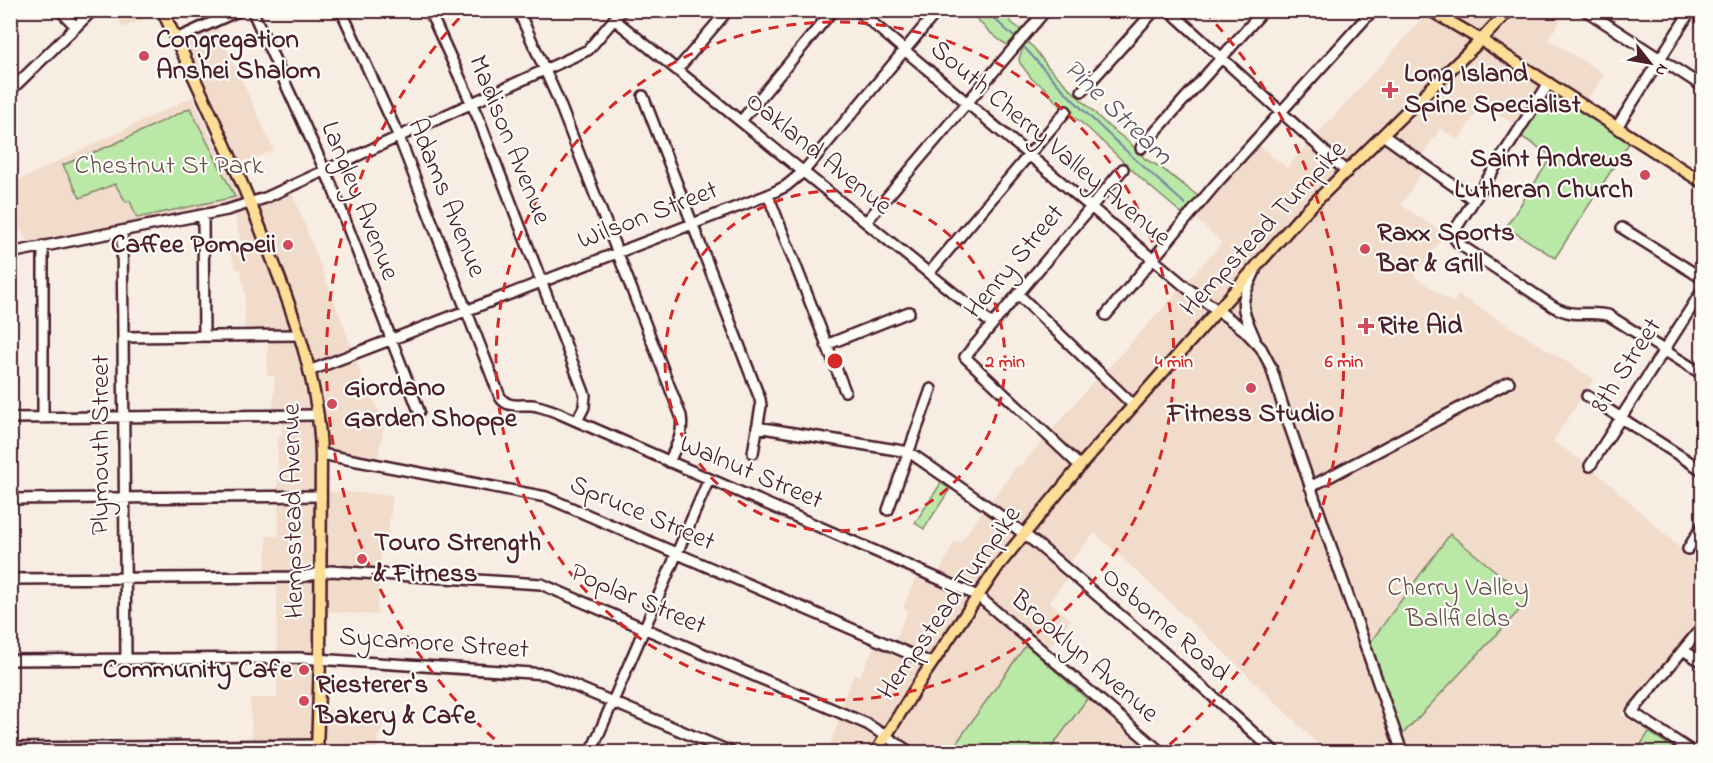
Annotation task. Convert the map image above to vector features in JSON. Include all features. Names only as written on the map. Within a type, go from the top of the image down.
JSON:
[{"type":"main road","name":"Hempstead Avenue","points":[[162,10],[251,203],[292,309],[315,395],[321,454],[318,749]]},
{"type":"main road","points":[[1430,10],[1481,40],[1702,182]]},
{"type":"main road","name":"Hempstead Turnpike","points":[[876,753],[931,663],[999,565],[1080,466],[1299,218],[1509,10]]},
{"type":"street","points":[[60,10],[76,27]]},
{"type":"street","points":[[11,89],[93,10]]},
{"type":"street","points":[[176,39],[240,10]]},
{"type":"street","name":"Langley Avenue","points":[[252,10],[325,170],[419,411]]},
{"type":"street","name":"Adams Avenue","points":[[341,10],[399,137],[504,403]]},
{"type":"street","name":"Madison Avenue","points":[[429,10],[472,104],[585,395],[584,407],[577,422]]},
{"type":"street","points":[[518,10],[546,70],[681,416],[681,436],[669,462]]},
{"type":"street","points":[[10,253],[203,215],[265,198],[588,50],[622,10]]},
{"type":"street","points":[[677,70],[728,10]]},
{"type":"street","points":[[741,121],[833,10]]},
{"type":"street","name":"South Cherry Valley Avenue","points":[[856,10],[1152,260],[1256,341]]},
{"type":"street","name":"Wilson Street","points":[[309,371],[768,195],[786,186],[804,172],[938,10]]},
{"type":"street","points":[[866,222],[1046,10]]},
{"type":"street","points":[[1082,91],[1155,10]]},
{"type":"street","points":[[1169,10],[1347,172]]},
{"type":"street","points":[[1141,148],[1264,10]]},
{"type":"street","points":[[1106,315],[1215,185],[1373,10]]},
{"type":"street","points":[[1585,10],[1702,86]]},
{"type":"street","points":[[1617,127],[1691,10]]},
{"type":"street","name":"Oakland Avenue","points":[[615,20],[992,324]]},
{"type":"street","points":[[1544,80],[1453,233],[1455,239],[1459,244],[1565,313],[1608,315],[1702,374]]},
{"type":"street","points":[[644,96],[760,399],[761,406],[753,453]]},
{"type":"street","points":[[929,273],[1066,111]]},
{"type":"street","points":[[1383,135],[1474,200]]},
{"type":"street","name":"Henry Street","points":[[1080,466],[965,357],[1123,169]]},
{"type":"street","points":[[768,195],[844,391]]},
{"type":"street","points":[[203,215],[204,335]]},
{"type":"street","points":[[1622,228],[1702,278]]},
{"type":"street","name":"Plymouth Street","points":[[122,231],[126,659]]},
{"type":"street","points":[[43,246],[43,418]]},
{"type":"street","points":[[1256,269],[1242,304],[1256,341],[1271,367],[1402,753]]},
{"type":"street","name":"8th Street","points":[[1590,466],[1702,291]]},
{"type":"street","points":[[1018,294],[1133,405]]},
{"type":"street","points":[[826,345],[909,312]]},
{"type":"street","points":[[123,337],[300,335]]},
{"type":"street","points":[[1310,487],[1509,382]]},
{"type":"street","points":[[888,510],[931,389]]},
{"type":"street","points":[[1587,396],[1702,470]]},
{"type":"street","name":"Walnut Street","points":[[504,403],[541,407],[978,596]]},
{"type":"street","points":[[10,418],[318,415]]},
{"type":"street","points":[[757,427],[909,452]]},
{"type":"street","name":"Osborne Road","points":[[909,452],[1024,534],[1161,650],[1275,753]]},
{"type":"street","name":"Spruce Street","points":[[321,454],[546,497],[931,663]]},
{"type":"street","points":[[591,753],[709,479]]},
{"type":"street","points":[[10,499],[321,496]]},
{"type":"street","points":[[1688,549],[1702,526]]},
{"type":"street","name":"Poplar Street","points":[[10,579],[301,577],[332,571],[541,584],[867,724],[910,753]]},
{"type":"street","name":"Brooklyn Avenue","points":[[978,596],[1161,753]]},
{"type":"street","points":[[1693,753],[1632,712],[1702,627]]},
{"type":"street","points":[[1683,650],[1702,662]]},
{"type":"street","name":"Sycamore Street","points":[[10,660],[288,658],[546,674],[731,753]]},
{"type":"street","points":[[12,748],[318,749]]},
{"type":"shaded area","points":[[114,11],[159,11],[123,28]]},
{"type":"shaded area","points":[[1422,11],[1567,11],[1548,39],[1604,74],[1582,109],[1523,130],[1482,103],[1459,140],[1440,128],[1423,155],[1423,170],[1401,205],[1445,234],[1414,276],[1453,303],[1459,295],[1594,379],[1553,441],[1592,468],[1702,566],[1702,619],[1621,714],[1649,732],[1636,752],[1326,752],[1230,658],[1095,533],[1064,568],[1071,574],[1049,601],[1071,620],[1050,646],[1027,644],[1153,752],[821,752],[823,748],[827,750],[830,743],[842,714],[838,712],[854,674],[860,676],[877,640],[893,646],[908,610],[903,607],[919,571],[937,578],[954,542],[960,543],[1017,466],[1020,467],[1095,380],[1222,243],[1195,218],[1260,146],[1287,168],[1426,15]]},
{"type":"shaded area","points":[[215,23],[274,150],[236,167],[179,40]]},
{"type":"shaded area","points":[[192,97],[242,202],[28,244],[11,208],[11,184]]},
{"type":"shaded area","points":[[290,187],[364,383],[385,421],[377,463],[322,453],[322,491],[393,495],[388,534],[382,534],[377,615],[322,611],[320,708],[384,713],[382,734],[378,734],[377,752],[257,752],[257,747],[252,747],[250,698],[277,698],[277,581],[265,580],[267,536],[279,536],[277,437],[282,437],[281,418],[273,417],[275,376],[267,375],[268,338],[244,337],[245,295],[241,269],[237,269],[229,251],[242,249],[234,210]]},
{"type":"green space","points":[[970,11],[1002,11],[1020,29],[1020,33],[1008,45],[992,34]]},
{"type":"green space","points":[[1025,42],[1034,48],[1048,67],[1108,126],[1129,142],[1145,159],[1160,167],[1202,199],[1186,217],[1056,102],[1045,88],[1032,79],[1019,59]]},
{"type":"green space","points":[[1549,88],[1631,140],[1555,258],[1506,227],[1552,156],[1519,135]]},
{"type":"green space","name":"Chestnut St Park","points":[[190,108],[235,197],[137,218],[130,201],[126,202],[115,184],[80,198],[63,165]]},
{"type":"green space","points":[[941,483],[950,489],[924,529],[915,523]]},
{"type":"green space","name":"Cherry Valley Ballfields","points":[[1450,534],[1530,599],[1399,738],[1366,648]]},
{"type":"green space","points":[[1026,645],[1087,699],[1048,752],[950,752]]},
{"type":"green space","points":[[1649,732],[1680,752],[1636,752]]},
{"type":"waterway","name":"Pine Stream","points":[[985,10],[1013,36]]},
{"type":"waterway","name":"Pine Stream","points":[[1025,48],[1082,109],[1185,204]]},
{"type":"place","name":"Congregation Anshei Shalom","points":[[144,56]]},
{"type":"place","name":"Long Island Spine Specialist","points":[[1390,90]]},
{"type":"place","name":"Saint Andrews Lutheran Church","points":[[1645,175]]},
{"type":"place","name":"Caffee Pompeii","points":[[288,245]]},
{"type":"place","name":"Raxx Sports Bar & Grill","points":[[1365,249]]},
{"type":"place","name":"Rite Aid","points":[[1366,326]]},
{"type":"place","name":"Fitness Studio","points":[[1251,388]]},
{"type":"place","name":"Giordano Garden Shoppe","points":[[332,404]]},
{"type":"place","name":"Touro Strength & Fitness","points":[[362,559]]},
{"type":"place","name":"Community Cafe","points":[[304,670]]},
{"type":"place","name":"Riesterer's Bakery & Cafe","points":[[304,701]]}]
